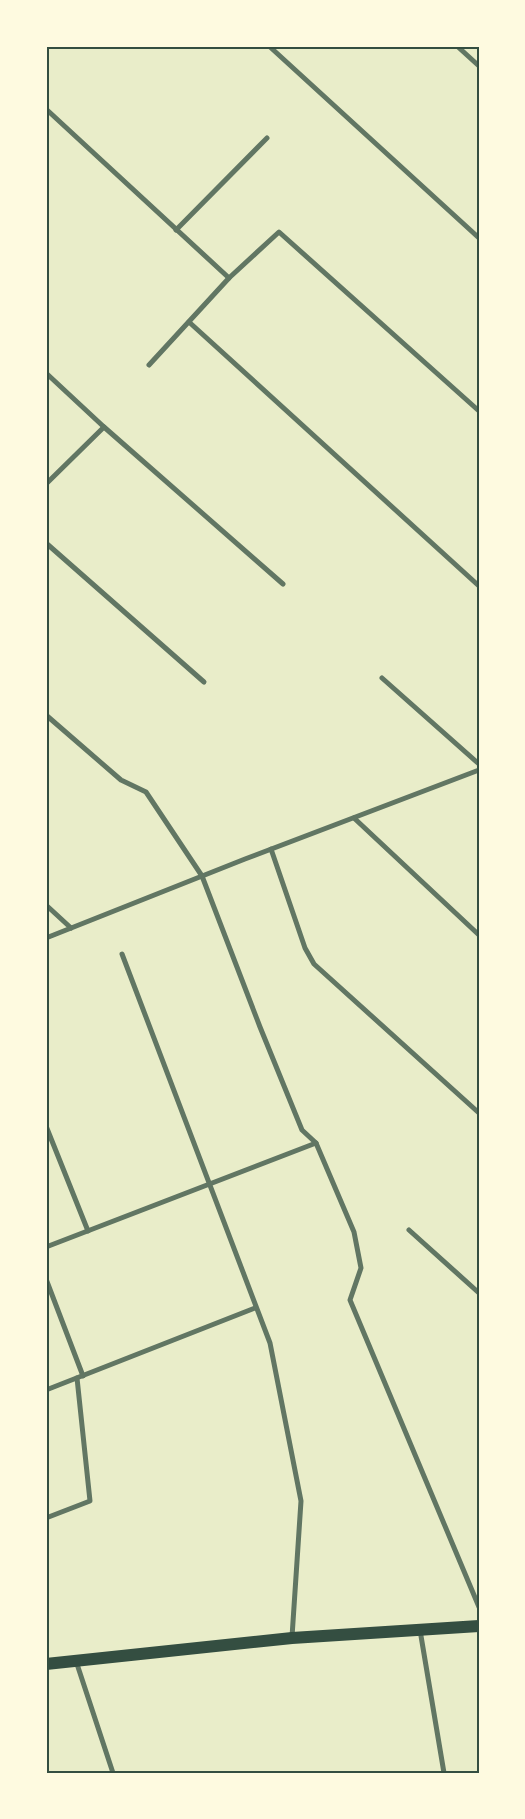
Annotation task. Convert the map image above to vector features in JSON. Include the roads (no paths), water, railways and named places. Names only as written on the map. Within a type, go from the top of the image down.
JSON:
[{"type":"main road","points":[[46,1664],[292,1638],[479,1626]]},
{"type":"street","points":[[269,46],[479,238]]},
{"type":"street","points":[[457,46],[479,66]]},
{"type":"street","points":[[46,109],[229,278]]},
{"type":"street","points":[[176,230],[267,138]]},
{"type":"street","points":[[149,365],[229,278],[279,232],[479,411]]},
{"type":"street","points":[[189,322],[479,586]]},
{"type":"street","points":[[46,373],[104,427],[284,584]]},
{"type":"street","points":[[46,484],[104,427]]},
{"type":"street","points":[[46,543],[204,682]]},
{"type":"street","points":[[382,678],[479,764]]},
{"type":"street","points":[[46,715],[121,780],[146,792],[202,876],[302,1130],[316,1143],[354,1232],[361,1268],[350,1300],[479,1607]]},
{"type":"street","points":[[46,938],[271,849],[479,770]]},
{"type":"street","points":[[354,818],[479,935]]},
{"type":"street","points":[[271,849],[305,948],[314,964],[479,1113]]},
{"type":"street","points":[[46,905],[71,928]]},
{"type":"street","points":[[122,954],[255,1308],[270,1343],[301,1501],[292,1638]]},
{"type":"street","points":[[46,1126],[88,1231]]},
{"type":"street","points":[[46,1247],[316,1143]]},
{"type":"street","points":[[409,1230],[479,1293]]},
{"type":"street","points":[[46,1279],[83,1376]]},
{"type":"street","points":[[46,1390],[255,1308]]},
{"type":"street","points":[[46,1518],[90,1501],[77,1378]]},
{"type":"street","points":[[419,1629],[444,1773]]},
{"type":"street","points":[[76,1660],[113,1773]]}]
